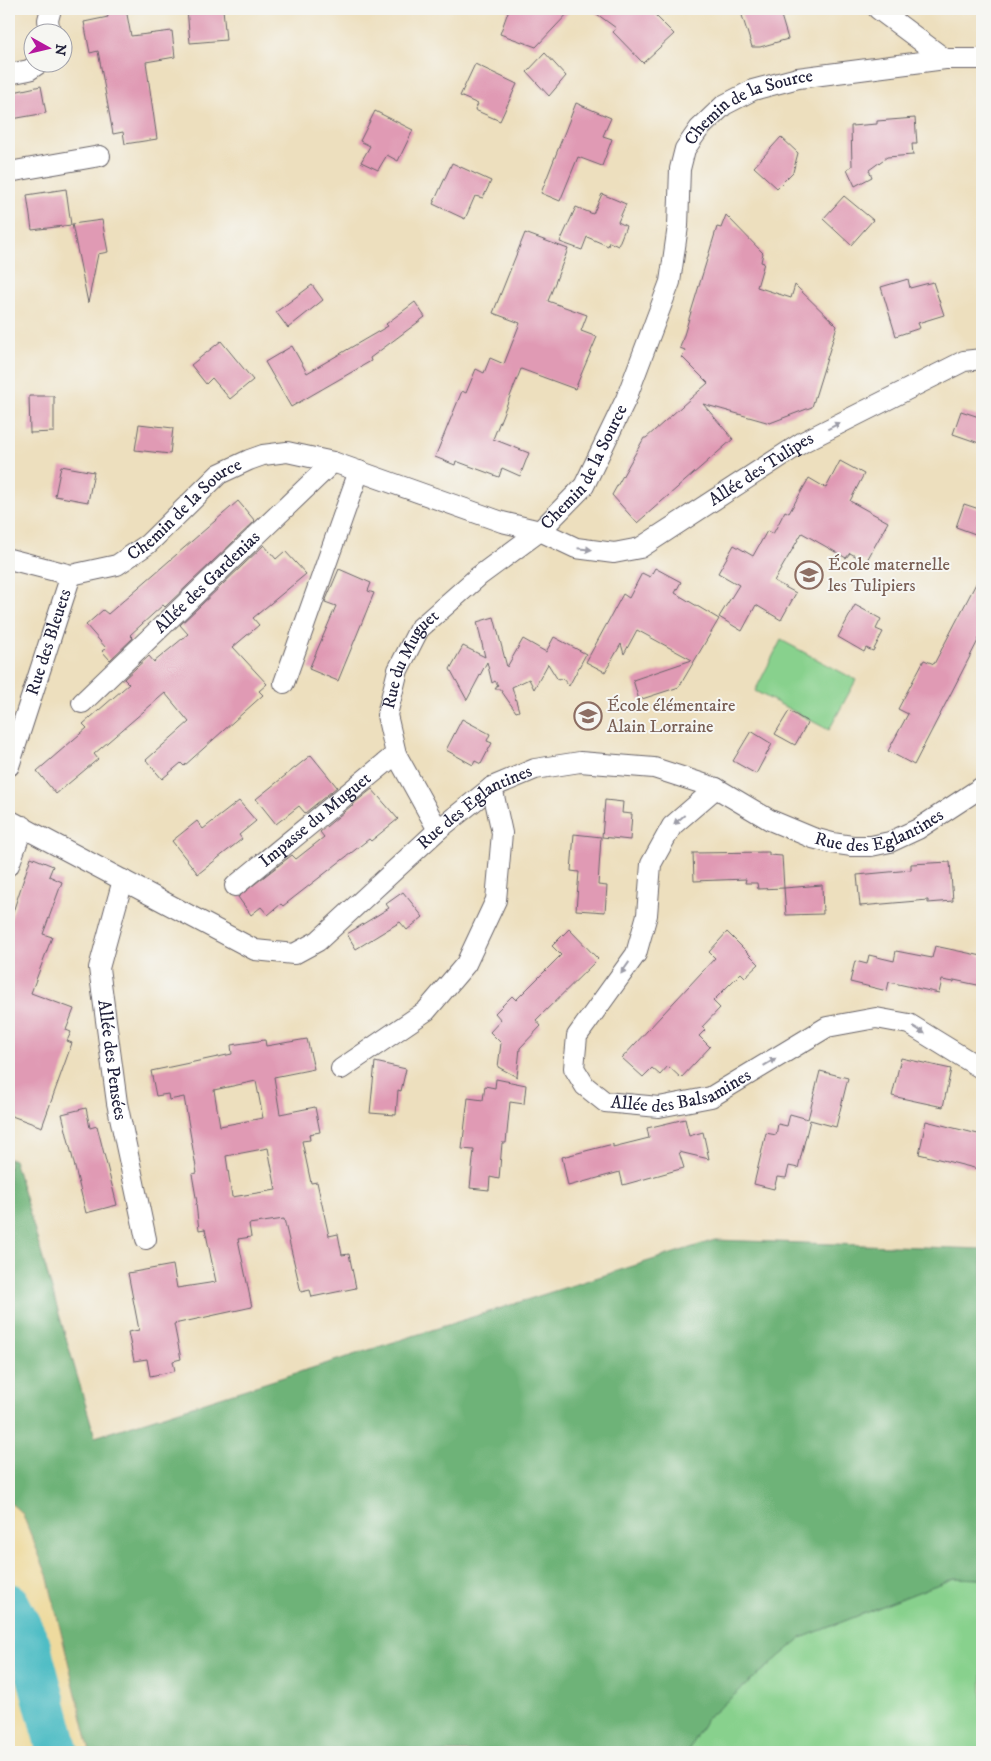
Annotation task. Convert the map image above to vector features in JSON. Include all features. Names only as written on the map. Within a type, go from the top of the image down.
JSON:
[{"type":"street","points":[[48,22],[51,9]]},
{"type":"street","points":[[878,9],[945,59]]},
{"type":"street","name":"Chemin de la Source","points":[[9,559],[71,575],[117,565],[148,544],[219,474],[263,455],[287,452],[333,462],[502,522],[540,531],[584,486],[626,399],[670,282],[678,226],[680,169],[685,149],[699,129],[724,105],[753,90],[798,78],[945,59],[982,59]]},
{"type":"street","points":[[9,74],[22,71]]},
{"type":"street","points":[[9,172],[100,156]]},
{"type":"street","name":"Allée des Tulipes","points":[[540,531],[576,548],[614,552],[640,548],[803,442],[964,361],[982,359]]},
{"type":"street","name":"Allée des Gardenias","points":[[82,703],[333,462]]},
{"type":"street","points":[[284,683],[359,471]]},
{"type":"street","name":"Rue du Muguet","points":[[438,830],[396,754],[387,715],[398,670],[419,628],[479,576],[540,531]]},
{"type":"street","name":"Rue des Bleuets","points":[[9,766],[71,575]]},
{"type":"street","name":"Impasse du Muguet","points":[[235,886],[396,754]]},
{"type":"street","name":"Rue des Eglantines","points":[[16,823],[256,950],[294,954],[318,941],[438,830],[492,787],[535,769],[580,762],[654,768],[716,788],[770,820],[813,838],[832,843],[871,846],[890,842],[918,829],[982,787]]},
{"type":"street","points":[[341,1070],[426,1011],[466,964],[496,900],[502,833],[492,787]]},
{"type":"street","name":"Allée des Balsamines","points":[[716,788],[672,826],[651,864],[647,916],[636,954],[577,1036],[574,1068],[585,1086],[606,1102],[659,1107],[710,1097],[827,1027],[876,1018],[909,1024],[982,1069]]},
{"type":"street","points":[[9,865],[16,823]]},
{"type":"street","name":"Allée des Pensées","points":[[123,880],[99,968],[117,1103],[146,1239]]},
{"type":"green space","points":[[781,640],[856,680],[829,730],[755,691]]},
{"type":"green space","points":[[9,1158],[14,1160],[95,1437],[715,1240],[982,1249],[982,1579],[954,1578],[801,1638],[706,1719],[687,1752],[90,1752],[47,1575],[22,1513],[9,1502]]},
{"type":"green space","points":[[954,1578],[982,1579],[982,1752],[687,1752],[706,1719],[801,1638]]},
{"type":"sand","points":[[9,1502],[22,1513],[47,1575],[90,1752],[12,1752],[9,1741]]},
{"type":"building","points":[[106,9],[126,9],[131,36],[172,31],[175,57],[146,62],[157,139],[125,144],[123,132],[113,134],[98,51],[90,53],[84,22],[108,17]]},
{"type":"building","points":[[187,9],[223,9],[226,40],[190,43]]},
{"type":"building","points":[[509,9],[572,9],[536,47],[500,34]]},
{"type":"building","points":[[590,9],[649,9],[674,34],[643,63],[613,32],[616,28]]},
{"type":"building","points":[[740,9],[779,9],[788,39],[760,47],[752,47]]},
{"type":"building","points":[[545,53],[566,76],[549,96],[527,72]]},
{"type":"building","points":[[475,64],[517,84],[500,121],[475,110],[478,104],[460,96]]},
{"type":"building","points":[[41,86],[46,113],[12,119],[9,93]]},
{"type":"building","points":[[576,103],[611,118],[603,136],[612,139],[602,166],[578,157],[560,201],[541,193]]},
{"type":"building","points":[[375,111],[413,130],[398,161],[387,155],[378,170],[361,162],[370,146],[360,141]]},
{"type":"building","points":[[915,118],[917,144],[912,144],[913,155],[887,157],[869,170],[872,177],[855,186],[847,169],[852,166],[851,126],[877,124],[877,121]]},
{"type":"building","points":[[781,137],[798,153],[793,172],[777,188],[754,167]]},
{"type":"building","points":[[452,163],[491,181],[483,198],[475,196],[465,219],[433,204]]},
{"type":"building","points":[[66,189],[71,225],[32,230],[27,195]]},
{"type":"building","points":[[602,194],[626,204],[618,222],[626,226],[618,246],[609,242],[608,246],[587,237],[582,250],[560,242],[576,207],[593,214]]},
{"type":"building","points":[[844,196],[873,220],[851,245],[823,219]]},
{"type":"building","points":[[726,215],[763,253],[761,262],[764,263],[757,287],[791,298],[795,285],[837,326],[812,407],[770,423],[703,404],[733,439],[637,523],[612,495],[644,438],[708,383],[682,357],[685,350],[680,348],[717,227],[721,228]]},
{"type":"building","points":[[102,220],[108,252],[98,254],[88,303],[72,224]]},
{"type":"building","points":[[525,233],[568,249],[548,301],[587,315],[581,331],[597,337],[575,389],[521,369],[493,439],[529,453],[520,476],[502,468],[499,477],[456,461],[455,465],[435,457],[462,391],[466,393],[476,369],[484,373],[490,358],[504,364],[520,323],[493,313]]},
{"type":"building","points":[[908,279],[910,288],[933,282],[944,315],[918,323],[920,328],[896,336],[881,287]]},
{"type":"building","points":[[312,285],[323,300],[288,328],[276,312]]},
{"type":"building","points":[[415,302],[425,317],[370,358],[371,361],[291,407],[265,362],[292,346],[307,373],[388,326],[386,324]]},
{"type":"building","points":[[221,341],[253,380],[230,399],[212,378],[206,384],[191,365]]},
{"type":"building","points":[[29,396],[54,396],[54,432],[30,433]]},
{"type":"building","points":[[961,411],[982,418],[982,444],[953,434]]},
{"type":"building","points":[[139,424],[173,428],[170,454],[135,450]]},
{"type":"building","points":[[840,461],[864,474],[850,501],[888,522],[866,562],[850,553],[846,558],[802,533],[774,581],[796,593],[781,620],[756,605],[742,631],[719,617],[739,585],[718,573],[734,545],[753,556],[767,531],[773,534],[785,511],[789,513],[809,478],[826,488]]},
{"type":"building","points":[[61,466],[94,472],[88,502],[55,496]]},
{"type":"building","points":[[238,501],[255,521],[165,607],[163,605],[130,635],[133,638],[110,660],[102,651],[106,648],[86,625],[103,610],[108,614]]},
{"type":"building","points":[[964,504],[982,510],[982,524],[978,535],[956,527]]},
{"type":"building","points":[[264,545],[276,559],[285,551],[306,574],[253,618],[259,625],[233,647],[267,684],[259,691],[263,695],[184,766],[181,763],[162,779],[146,760],[189,722],[165,693],[94,754],[98,759],[56,794],[37,771],[87,728],[83,724],[129,684],[124,679],[149,656],[154,662],[188,634],[180,625]]},
{"type":"building","points":[[655,568],[681,582],[675,593],[719,619],[679,687],[639,700],[633,680],[692,660],[637,630],[624,654],[621,644],[605,672],[586,662],[623,594],[629,598],[642,573],[650,577]]},
{"type":"building","points":[[339,569],[371,583],[368,591],[374,593],[338,681],[309,669],[336,606],[325,602]]},
{"type":"building","points":[[982,572],[982,633],[914,765],[888,751],[908,714],[898,709],[924,660],[934,664]]},
{"type":"building","points":[[855,605],[881,619],[876,629],[883,632],[873,651],[866,648],[864,652],[838,637]]},
{"type":"building","points":[[494,617],[507,667],[523,639],[546,652],[554,637],[586,654],[569,686],[562,678],[558,680],[548,664],[534,689],[529,679],[512,687],[519,711],[516,712],[500,689],[495,689],[498,685],[495,681],[492,683],[487,662],[467,700],[450,669],[463,646],[485,657],[477,622]]},
{"type":"building","points":[[789,711],[808,722],[795,745],[775,734]]},
{"type":"building","points":[[462,719],[490,734],[487,741],[492,743],[481,764],[475,761],[473,765],[446,750]]},
{"type":"building","points":[[751,731],[772,744],[756,774],[733,761]]},
{"type":"building","points":[[311,755],[337,787],[305,813],[299,806],[276,824],[256,799]]},
{"type":"building","points":[[372,789],[398,819],[371,841],[369,839],[283,906],[281,904],[268,915],[261,907],[251,915],[238,897],[292,855],[296,859],[324,837],[320,832]]},
{"type":"building","points":[[605,800],[623,802],[622,813],[632,814],[630,840],[602,837]]},
{"type":"building","points":[[239,801],[256,821],[239,835],[242,839],[198,874],[172,841],[197,821],[203,829]]},
{"type":"building","points":[[574,834],[601,837],[598,885],[607,886],[605,912],[576,910],[579,872],[571,871]]},
{"type":"building","points":[[769,852],[769,855],[782,856],[784,888],[758,889],[757,883],[745,883],[746,879],[694,881],[693,853]]},
{"type":"building","points":[[31,857],[53,866],[49,876],[62,882],[43,934],[52,937],[31,993],[74,1009],[66,1030],[71,1032],[67,1041],[72,1043],[42,1127],[9,1115],[9,924]]},
{"type":"building","points":[[950,862],[953,901],[928,903],[928,900],[860,906],[857,875],[911,870],[911,864]]},
{"type":"building","points":[[822,885],[823,914],[786,915],[784,888]]},
{"type":"building","points":[[403,892],[423,917],[407,930],[400,922],[356,949],[347,934],[389,908],[386,904]]},
{"type":"building","points":[[569,929],[598,959],[536,1020],[541,1026],[520,1048],[517,1077],[498,1067],[501,1043],[490,1032],[501,1020],[495,1013],[512,996],[516,1000],[561,955],[552,946]]},
{"type":"building","points":[[727,932],[759,964],[745,977],[741,973],[713,1001],[720,1008],[702,1027],[705,1030],[699,1036],[710,1047],[681,1078],[668,1066],[660,1075],[652,1068],[643,1077],[622,1058],[715,958],[709,952]]},
{"type":"building","points":[[935,946],[982,956],[982,986],[954,980],[954,982],[942,980],[939,993],[889,982],[887,991],[850,982],[855,961],[867,964],[869,955],[894,961],[896,951],[932,958]]},
{"type":"building","points":[[307,1039],[314,1069],[274,1077],[280,1114],[315,1107],[320,1132],[309,1134],[310,1140],[302,1141],[311,1183],[317,1182],[329,1236],[338,1234],[342,1255],[349,1254],[356,1288],[312,1297],[310,1290],[301,1292],[284,1219],[249,1224],[251,1237],[238,1239],[252,1307],[174,1324],[181,1359],[173,1361],[175,1371],[150,1376],[147,1359],[134,1361],[128,1332],[139,1330],[128,1273],[173,1265],[177,1288],[216,1282],[205,1229],[199,1230],[192,1174],[197,1173],[184,1097],[169,1100],[168,1094],[156,1096],[151,1071],[232,1054],[231,1045],[265,1040],[266,1046]],"holes":[[[256,1081],[263,1118],[220,1126],[214,1090]],[[268,1148],[276,1190],[232,1197],[226,1156]]]},
{"type":"building","points":[[901,1058],[951,1069],[943,1107],[892,1096]]},
{"type":"building","points":[[375,1062],[406,1069],[401,1091],[398,1090],[396,1115],[370,1113]]},
{"type":"building","points":[[820,1071],[848,1078],[836,1127],[810,1120],[798,1168],[789,1166],[786,1178],[777,1177],[774,1189],[754,1184],[766,1133],[776,1135],[778,1124],[787,1126],[790,1114],[808,1119]]},
{"type":"building","points":[[496,1079],[526,1085],[524,1104],[510,1102],[506,1143],[502,1143],[499,1179],[490,1177],[489,1190],[470,1188],[474,1150],[462,1149],[468,1098],[483,1100],[485,1086],[495,1088]]},
{"type":"building","points":[[86,1108],[90,1128],[97,1126],[117,1205],[86,1213],[62,1114]]},
{"type":"building","points":[[685,1119],[689,1136],[703,1132],[709,1159],[679,1152],[684,1168],[623,1185],[620,1172],[568,1186],[562,1157],[613,1144],[613,1147],[649,1138],[647,1128]]},
{"type":"building","points":[[926,1121],[982,1135],[982,1170],[919,1154]]},
{"type":"waterway","points":[[9,1604],[29,1643],[58,1752]]},
{"type":"place","name":"École maternelle les Tulipiers","points":[[809,575]]},
{"type":"place","name":"École élémentaire Alain Lorraine","points":[[588,716]]}]
